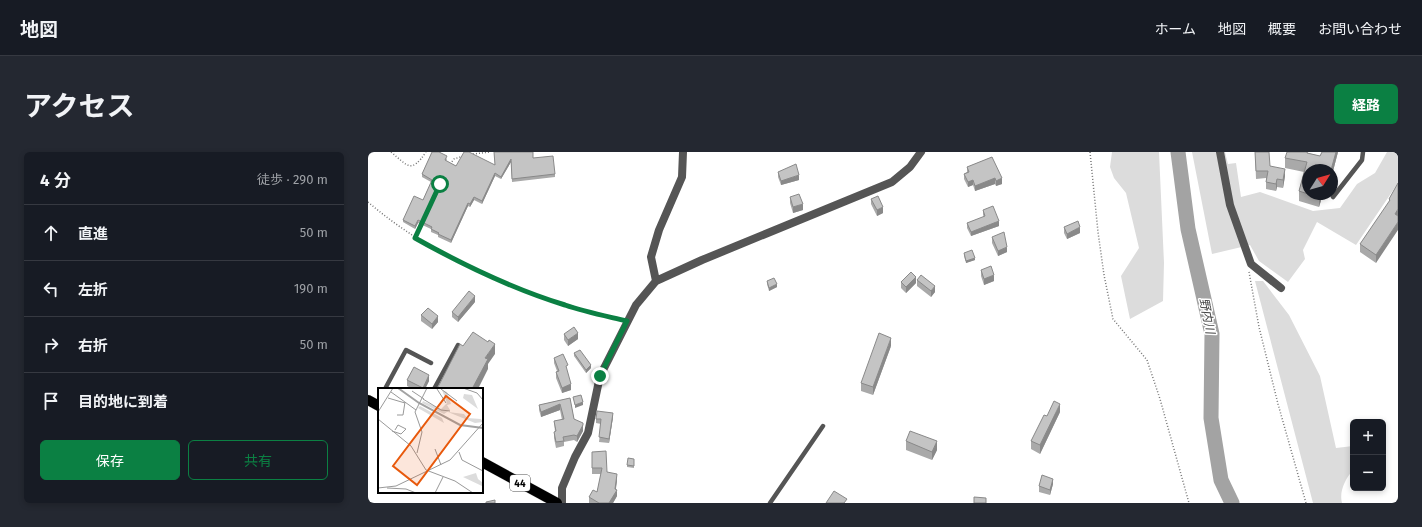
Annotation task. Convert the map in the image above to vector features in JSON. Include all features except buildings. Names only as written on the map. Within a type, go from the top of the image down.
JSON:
[{"type":"main road","name":"44","points":[[483,463],[557,503]]},
{"type":"street","points":[[656,281],[651,257],[682,177],[683,152]]},
{"type":"street","points":[[562,503],[562,488],[575,457],[588,433],[600,376],[627,321],[636,306],[656,281],[702,260],[892,182],[910,167],[921,152]]},
{"type":"street","points":[[1220,152],[1230,205],[1251,264],[1281,288]]},
{"type":"lane","points":[[1338,191],[1362,160],[1363,152]]},
{"type":"lane","points":[[435,388],[458,345]]},
{"type":"lane","points":[[387,388],[406,350],[431,363]]},
{"type":"lane","points":[[770,503],[823,426]]},
{"type":"path","points":[[391,152],[407,166],[412,167],[416,165],[426,152]]},
{"type":"path","points":[[448,166],[454,159],[460,156],[490,152]]},
{"type":"path","points":[[1090,152],[1098,232],[1113,319],[1147,360],[1160,399],[1189,503]]},
{"type":"path","points":[[368,202],[415,238],[464,265],[565,306],[627,321]]},
{"type":"path","points":[[415,238],[424,218]]},
{"type":"path","points":[[1251,264],[1249,273],[1259,327],[1278,404],[1306,503]]},
{"type":"shaded area","points":[[1112,152],[1159,152],[1164,263],[1163,301],[1130,319],[1121,276],[1139,248],[1126,193],[1114,178],[1110,167]]},
{"type":"shaded area","points":[[1192,152],[1225,152],[1228,164],[1236,163],[1241,197],[1260,192],[1313,211],[1340,208],[1357,184],[1375,173],[1387,152],[1398,152],[1398,183],[1356,245],[1317,222],[1303,250],[1305,259],[1288,282],[1259,261],[1250,245],[1212,254]]},
{"type":"shaded area","points":[[1255,281],[1263,281],[1289,315],[1320,376],[1336,448],[1350,446],[1350,474],[1343,486],[1341,494],[1342,503],[1313,503]]},
{"type":"waterway","name":"野内川","points":[[1178,152],[1188,229],[1212,334],[1211,418],[1221,480],[1232,503]]},
{"type":"route","points":[[440,184],[415,238],[464,265],[565,306],[627,321],[600,376]]}]
